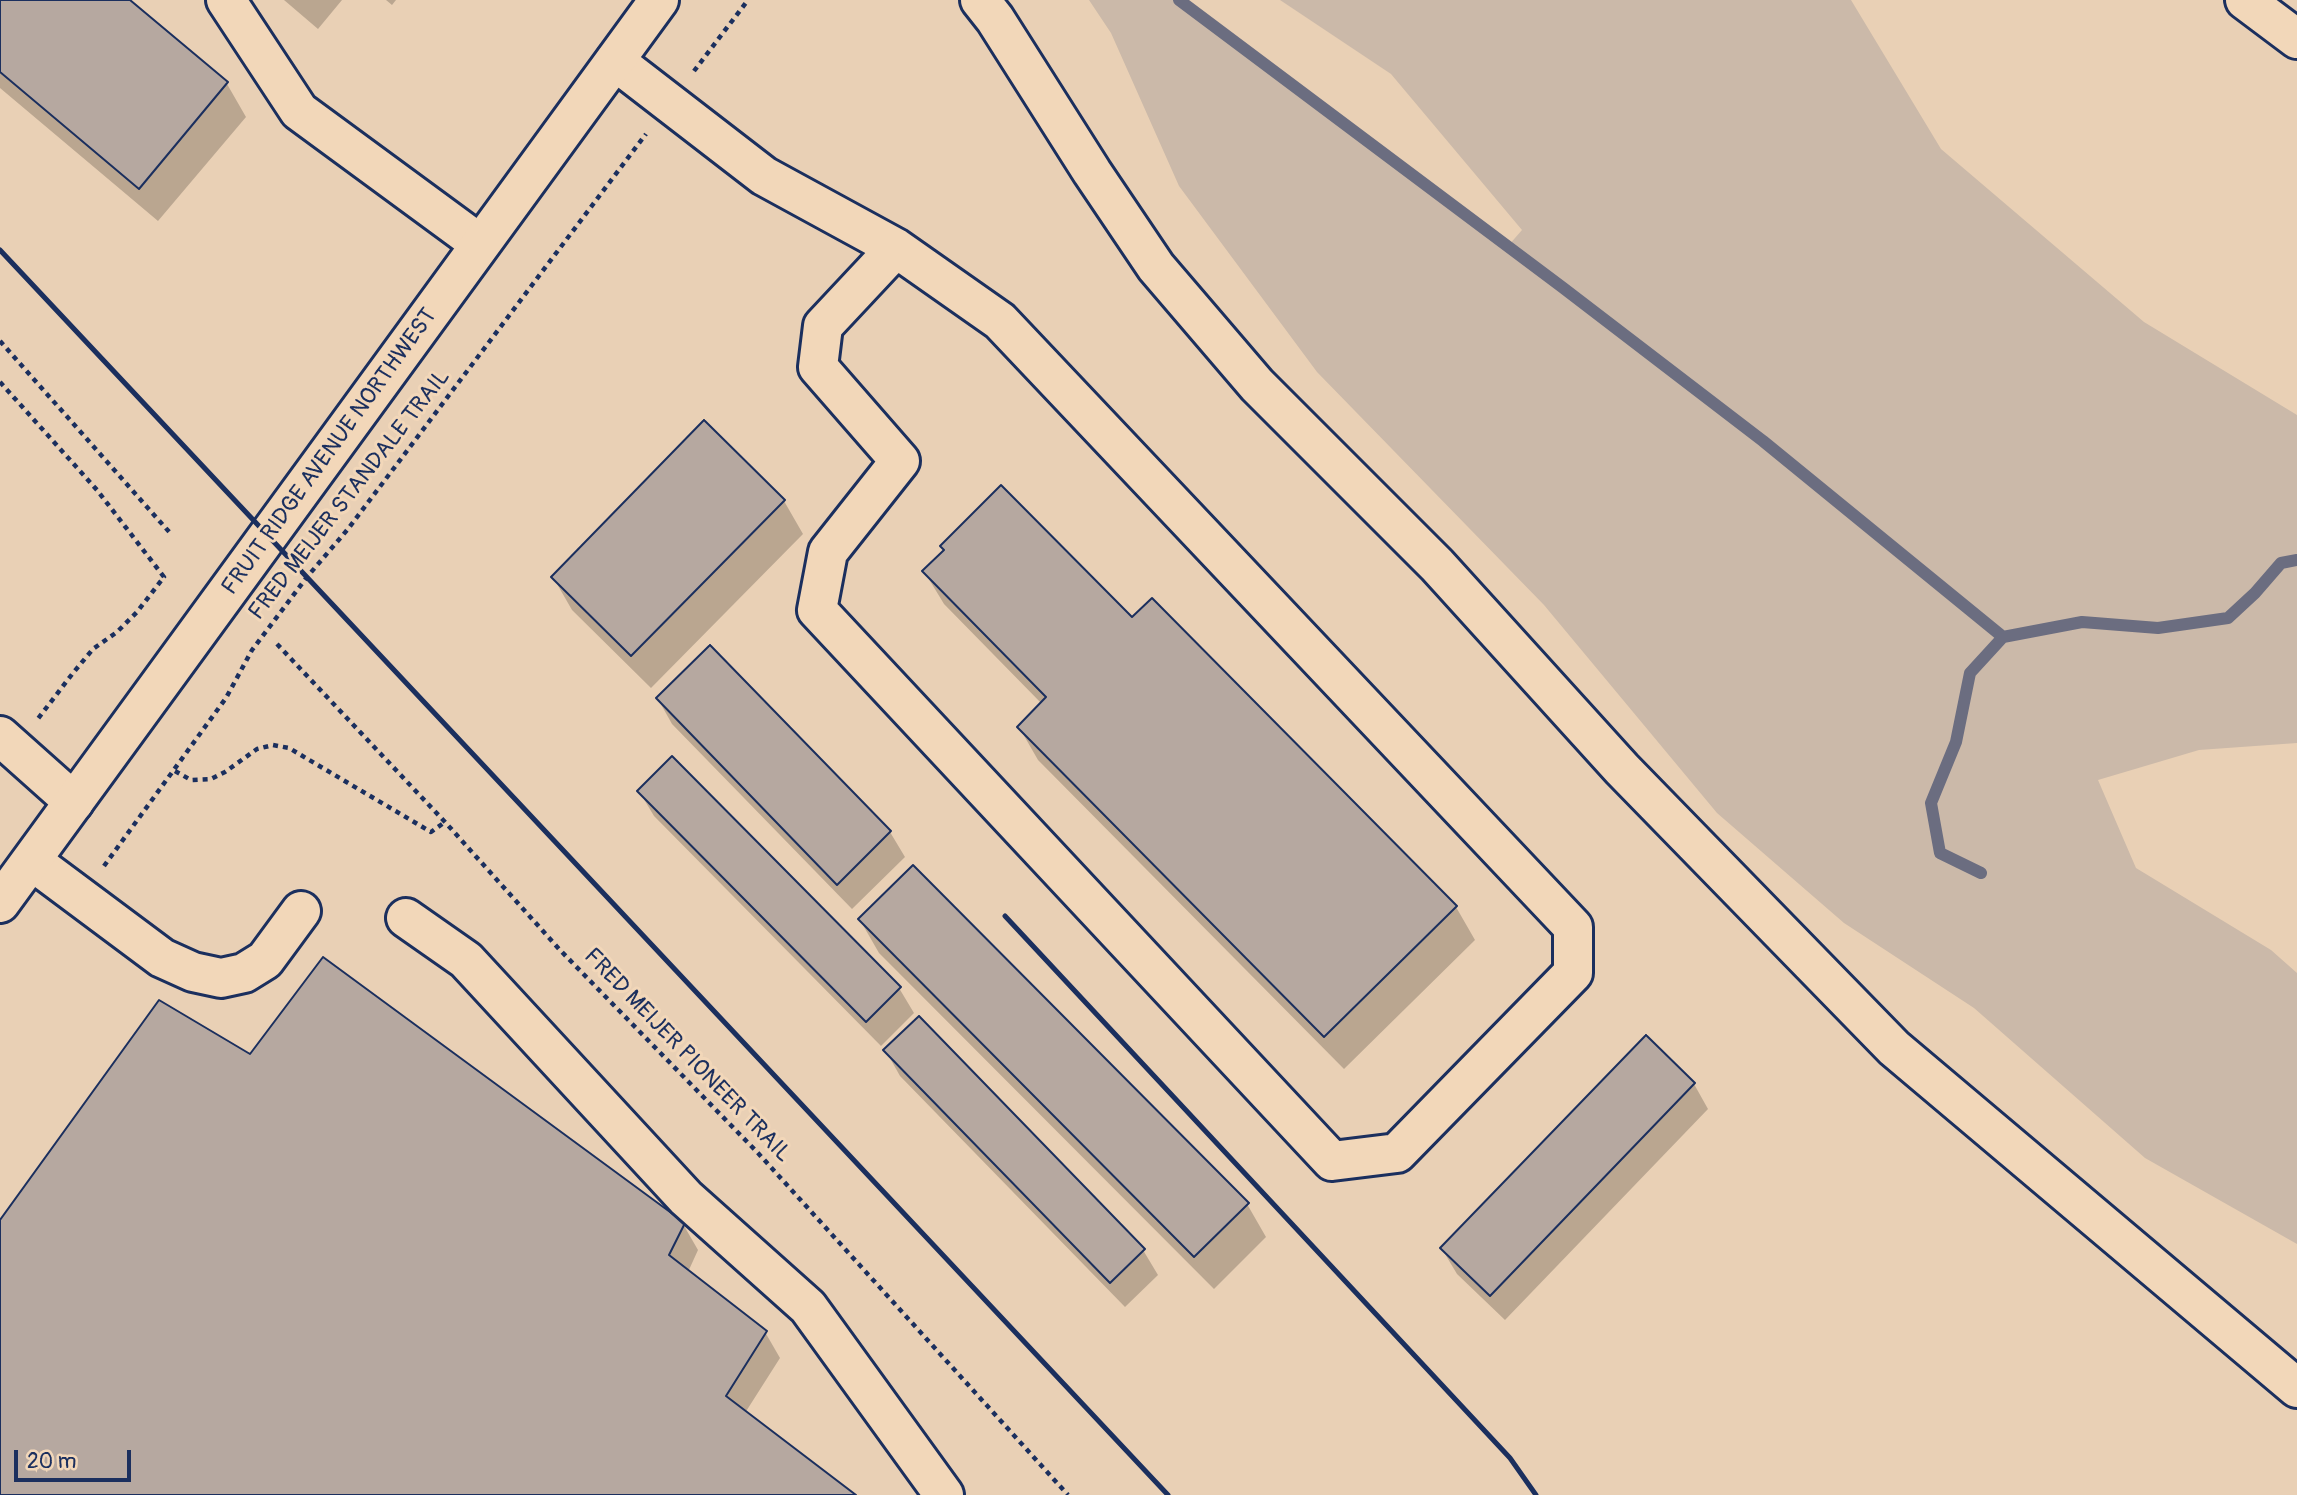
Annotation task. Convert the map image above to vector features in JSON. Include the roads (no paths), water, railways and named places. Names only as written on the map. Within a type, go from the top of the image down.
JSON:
[{"type":"main road","points":[[226,0],[299,111],[480,244]]},
{"type":"main road","name":"FRUIT RIDGE AVENUE NORTHWEST","points":[[0,904],[659,0]]},
{"type":"main road","points":[[980,0],[1156,267],[1257,385],[1437,565],[1622,769],[1894,1048],[2297,1388]]},
{"type":"main road","points":[[2245,0],[2297,39]]},
{"type":"main road","points":[[615,61],[764,176],[896,248],[1000,321],[1573,927],[1573,972],[1397,1153],[1332,1161],[817,610],[828,552],[900,461],[818,367],[823,327],[896,248]]},
{"type":"main road","points":[[7,743],[74,802]]},
{"type":"main road","points":[[32,860],[162,958],[193,972],[221,978],[244,973],[265,960],[301,911]]},
{"type":"main road","points":[[406,918],[466,960],[686,1198],[808,1307],[944,1495]]},
{"type":"waterway","points":[[1179,0],[1763,441],[2003,637]]},
{"type":"waterway","points":[[1981,873],[1940,853],[1931,803],[1956,742],[1970,673],[2003,637],[2082,622],[2158,628],[2228,618],[2281,563],[2297,560]]},
{"type":"railway","points":[[0,250],[1168,1495]]},
{"type":"railway","points":[[1005,916],[1510,1458],[1536,1495]]}]
